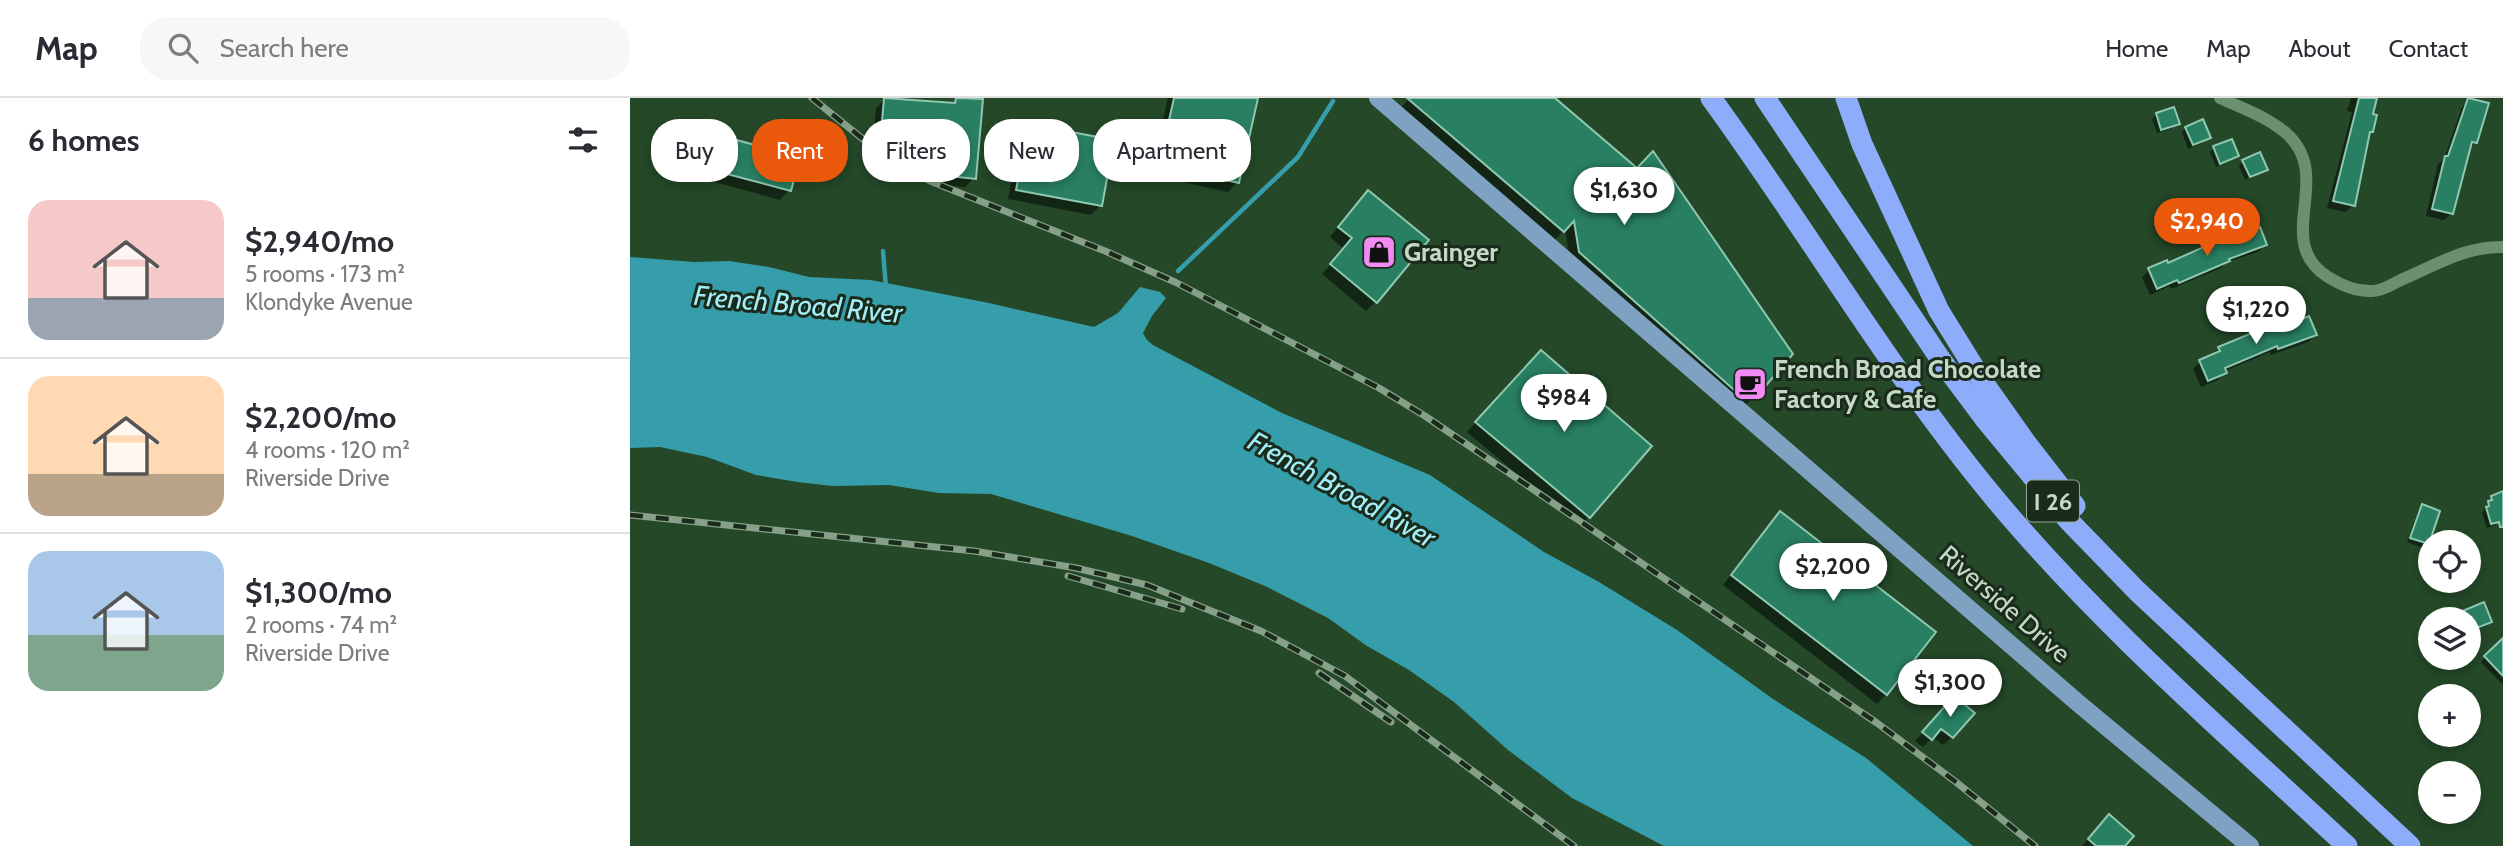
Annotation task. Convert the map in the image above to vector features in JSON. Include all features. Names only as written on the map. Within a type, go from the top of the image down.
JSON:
[{"type":"highway","name":"I 26","points":[[1711,98],[1907,385],[1996,500],[2040,551],[2109,622],[2347,846]]},
{"type":"highway","name":"I 26","points":[[1765,98],[1941,360],[1985,419],[2103,558],[2410,846]]},
{"type":"highway","points":[[1846,98],[1862,144],[1939,311],[1983,382],[2026,443],[2081,513],[2178,620],[2186,638]]},
{"type":"main road","name":"Riverside Drive","points":[[1378,98],[2078,703],[2250,846]]},
{"type":"street","points":[[2220,98],[2270,121],[2300,149],[2308,172],[2302,237],[2308,257],[2328,277],[2356,290],[2375,292],[2472,248],[2503,247]]},
{"type":"water","name":"French Broad River","points":[[630,257],[694,262],[729,261],[809,277],[871,280],[1094,327],[1118,313],[1140,287],[1160,292],[1166,298],[1143,333],[1153,345],[1282,413],[1430,475],[1544,552],[1677,630],[1773,699],[1866,758],[1973,846],[1664,846],[1572,798],[1508,750],[1454,702],[1328,618],[1265,586],[1209,563],[1132,536],[991,494],[939,493],[889,485],[833,486],[797,482],[756,475],[707,457],[660,447],[630,448]]},
{"type":"building","points":[[884,98],[955,103],[956,98],[983,99],[976,179],[970,178],[970,119],[882,119]]},
{"type":"building","points":[[1174,98],[1258,98],[1251,129],[1251,119],[1169,119]]},
{"type":"building","points":[[1407,98],[1555,98],[1637,168],[1653,151],[1793,354],[1757,396],[1742,397],[1579,252],[1574,221],[1564,232]]},
{"type":"building","points":[[2359,98],[2377,98],[2373,114],[2377,115],[2373,132],[2370,132],[2355,206],[2333,201]]},
{"type":"building","points":[[2468,98],[2489,103],[2477,143],[2472,142],[2453,214],[2432,209],[2445,156],[2448,156]]},
{"type":"building","points":[[2174,107],[2180,124],[2161,130],[2156,113]]},
{"type":"building","points":[[2203,119],[2211,138],[2193,145],[2185,127]]},
{"type":"building","points":[[1079,133],[1093,136],[1093,182],[1106,182],[1102,206],[1016,190],[1018,182],[1079,182]]},
{"type":"building","points":[[2232,139],[2239,156],[2220,164],[2213,146]]},
{"type":"building","points":[[738,140],[752,144],[752,181],[738,177]]},
{"type":"building","points":[[2260,152],[2268,170],[2250,177],[2242,160]]},
{"type":"building","points":[[757,182],[793,182],[791,191]]},
{"type":"building","name":"Grainger","points":[[1368,190],[1429,240],[1377,303],[1330,264],[1352,238],[1338,227]]},
{"type":"building","points":[[2260,227],[2267,245],[2229,259],[2230,261],[2179,283],[2177,280],[2157,289],[2148,268],[2167,260],[2168,263],[2237,232],[2239,236]]},
{"type":"building","points":[[2309,316],[2317,335],[2278,349],[2277,346],[2225,368],[2227,373],[2208,381],[2199,360],[2220,351],[2218,347],[2269,326],[2271,329],[2286,322],[2288,325]]},
{"type":"building","points":[[1541,350],[1652,446],[1590,518],[1475,422]]},
{"type":"building","points":[[2503,491],[2503,527],[2500,527],[2499,522],[2491,524],[2486,507],[2489,506],[2488,501],[2492,500],[2491,496]]},
{"type":"building","points":[[2422,504],[2440,511],[2434,530],[2418,530],[2418,541],[2410,538]]},
{"type":"building","points":[[1780,511],[1936,632],[1887,695],[1731,575]]},
{"type":"building","points":[[2484,602],[2492,622],[2481,626],[2481,607],[2472,607]]},
{"type":"building","points":[[2503,638],[2503,676],[2484,656]]},
{"type":"building","points":[[1954,696],[1975,713],[1953,738],[1941,729],[1932,740],[1922,732]]},
{"type":"building","points":[[2109,814],[2134,836],[2125,846],[2096,846],[2088,839]]},
{"type":"waterway","points":[[1178,271],[1298,157],[1333,101]]},
{"type":"waterway","name":"French Broad River","points":[[883,251],[886,288]]},
{"type":"railway","points":[[812,98],[884,156],[930,181],[1175,282],[1379,388],[1425,416],[1877,723],[2035,846]]},
{"type":"railway","points":[[630,515],[974,551],[1076,568],[1147,585],[1261,631],[1345,676],[1574,846]]},
{"type":"railway","points":[[1068,576],[1182,609]]},
{"type":"railway","points":[[1319,673],[1391,722]]},
{"type":"place","name":"Grainger","points":[[1379,252]]},
{"type":"place","name":"French Broad Chocolate Factory & Cafe","points":[[1750,384]]}]
